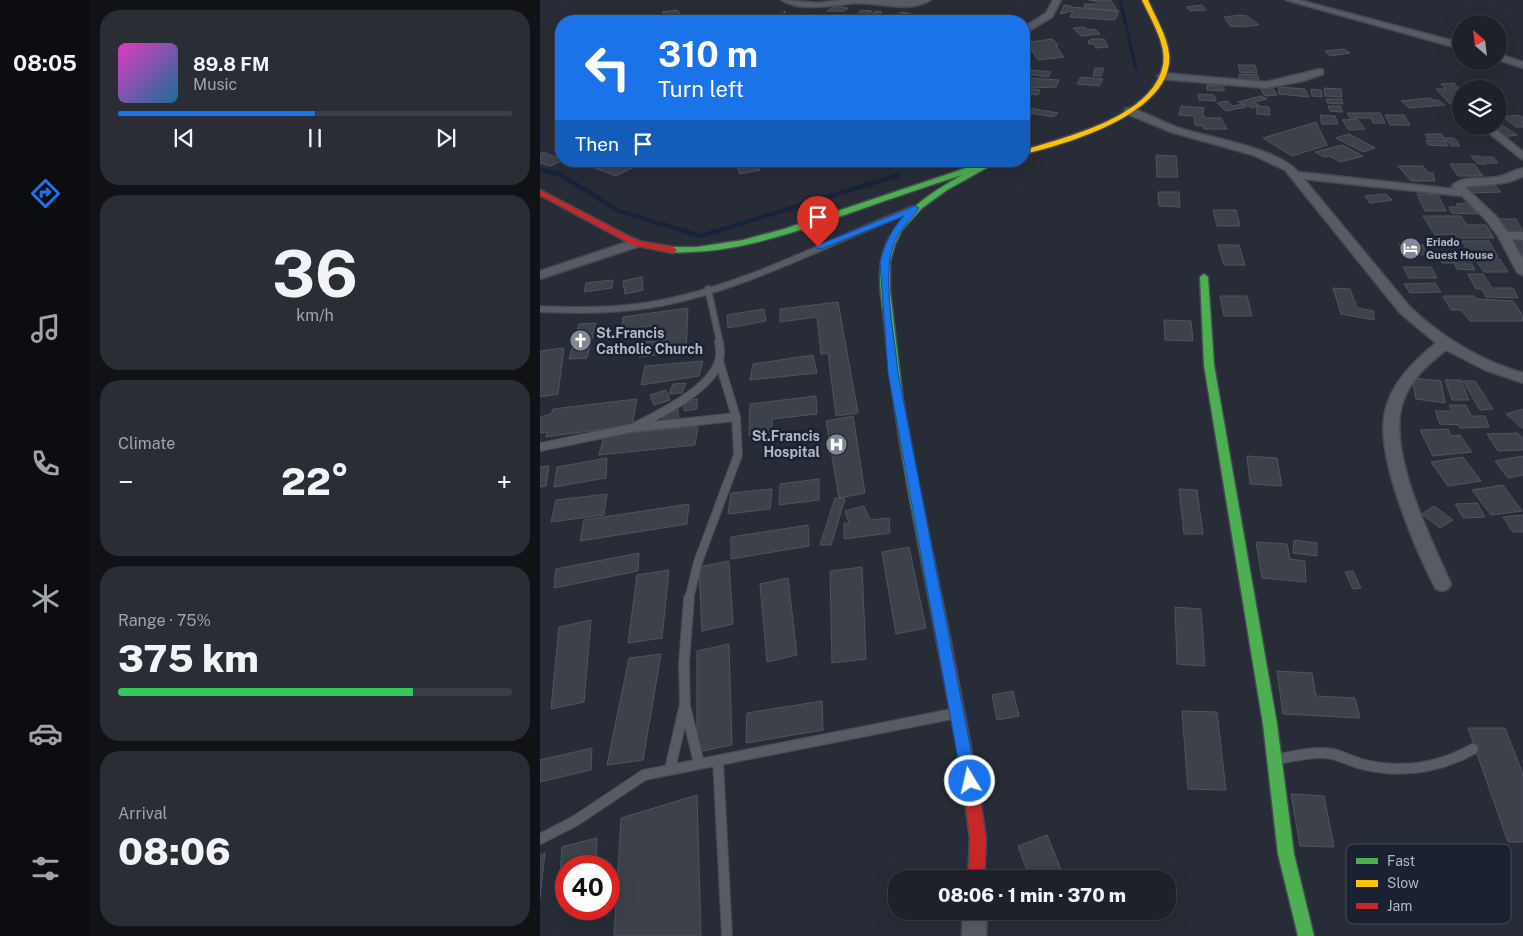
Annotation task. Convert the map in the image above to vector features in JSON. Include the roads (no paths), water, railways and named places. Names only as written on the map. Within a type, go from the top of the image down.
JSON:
[{"type":"street","points":[[786,0],[818,5],[857,1],[908,4],[926,0]]},
{"type":"street","points":[[1030,27],[1049,15],[1058,0]]},
{"type":"street","points":[[1030,148],[1088,129],[1129,111],[1154,92],[1167,65],[1162,42],[1145,0]]},
{"type":"street","points":[[1290,0],[1452,44]]},
{"type":"street","points":[[1508,60],[1523,65]]},
{"type":"street","points":[[1162,76],[1266,85],[1304,78],[1320,72]]},
{"type":"street","points":[[1129,111],[1175,130],[1277,160],[1298,175],[1405,310],[1444,344],[1472,360],[1523,378]]},
{"type":"street","points":[[1496,135],[1523,157]]},
{"type":"street","points":[[540,192],[636,243],[669,250],[703,250],[744,244],[799,228],[978,167]]},
{"type":"street","points":[[976,870],[978,838],[967,762],[956,713],[895,382],[888,323],[884,262],[889,245],[898,228],[915,208],[983,167]]},
{"type":"street","points":[[1523,171],[1494,181],[1463,183],[1458,186],[1463,193],[1491,218],[1504,235],[1523,272]]},
{"type":"street","points":[[1298,175],[1463,193]]},
{"type":"street","points":[[1504,235],[1523,236]]},
{"type":"street","points":[[540,275],[636,243]]},
{"type":"street","points":[[1204,277],[1209,365],[1256,632],[1286,854],[1306,936]]},
{"type":"street","points":[[1442,584],[1415,521],[1394,455],[1390,431],[1392,413],[1408,378],[1418,365],[1444,344]]},
{"type":"street","points":[[974,936],[975,920]]},
{"type":"lane","points":[[540,310],[633,307],[663,302],[764,270],[873,223],[915,208]]},
{"type":"lane","points":[[699,763],[685,706],[684,663],[687,607],[698,562],[738,455],[736,418],[719,362],[718,335],[708,289]]},
{"type":"lane","points":[[632,428],[660,414],[712,376],[719,362]]},
{"type":"lane","points":[[540,447],[632,428],[736,418]]},
{"type":"lane","points":[[670,768],[685,706]]},
{"type":"lane","points":[[540,839],[560,831],[630,781],[644,775],[670,768],[956,713]]},
{"type":"lane","points":[[1274,760],[1302,755],[1333,754],[1361,764],[1406,772],[1452,762],[1473,749]]},
{"type":"lane","points":[[718,760],[724,907],[727,936]]},
{"type":"waterway","points":[[1120,0],[1136,69]]},
{"type":"waterway","points":[[540,170],[559,174],[619,211],[701,236],[899,175]]},
{"type":"place","name":"Eriado Guest House","points":[[1410,248]]},
{"type":"place","name":"St.Francis Catholic Church","points":[[580,341]]},
{"type":"place","name":"St.Francis Hospital","points":[[836,444]]}]
